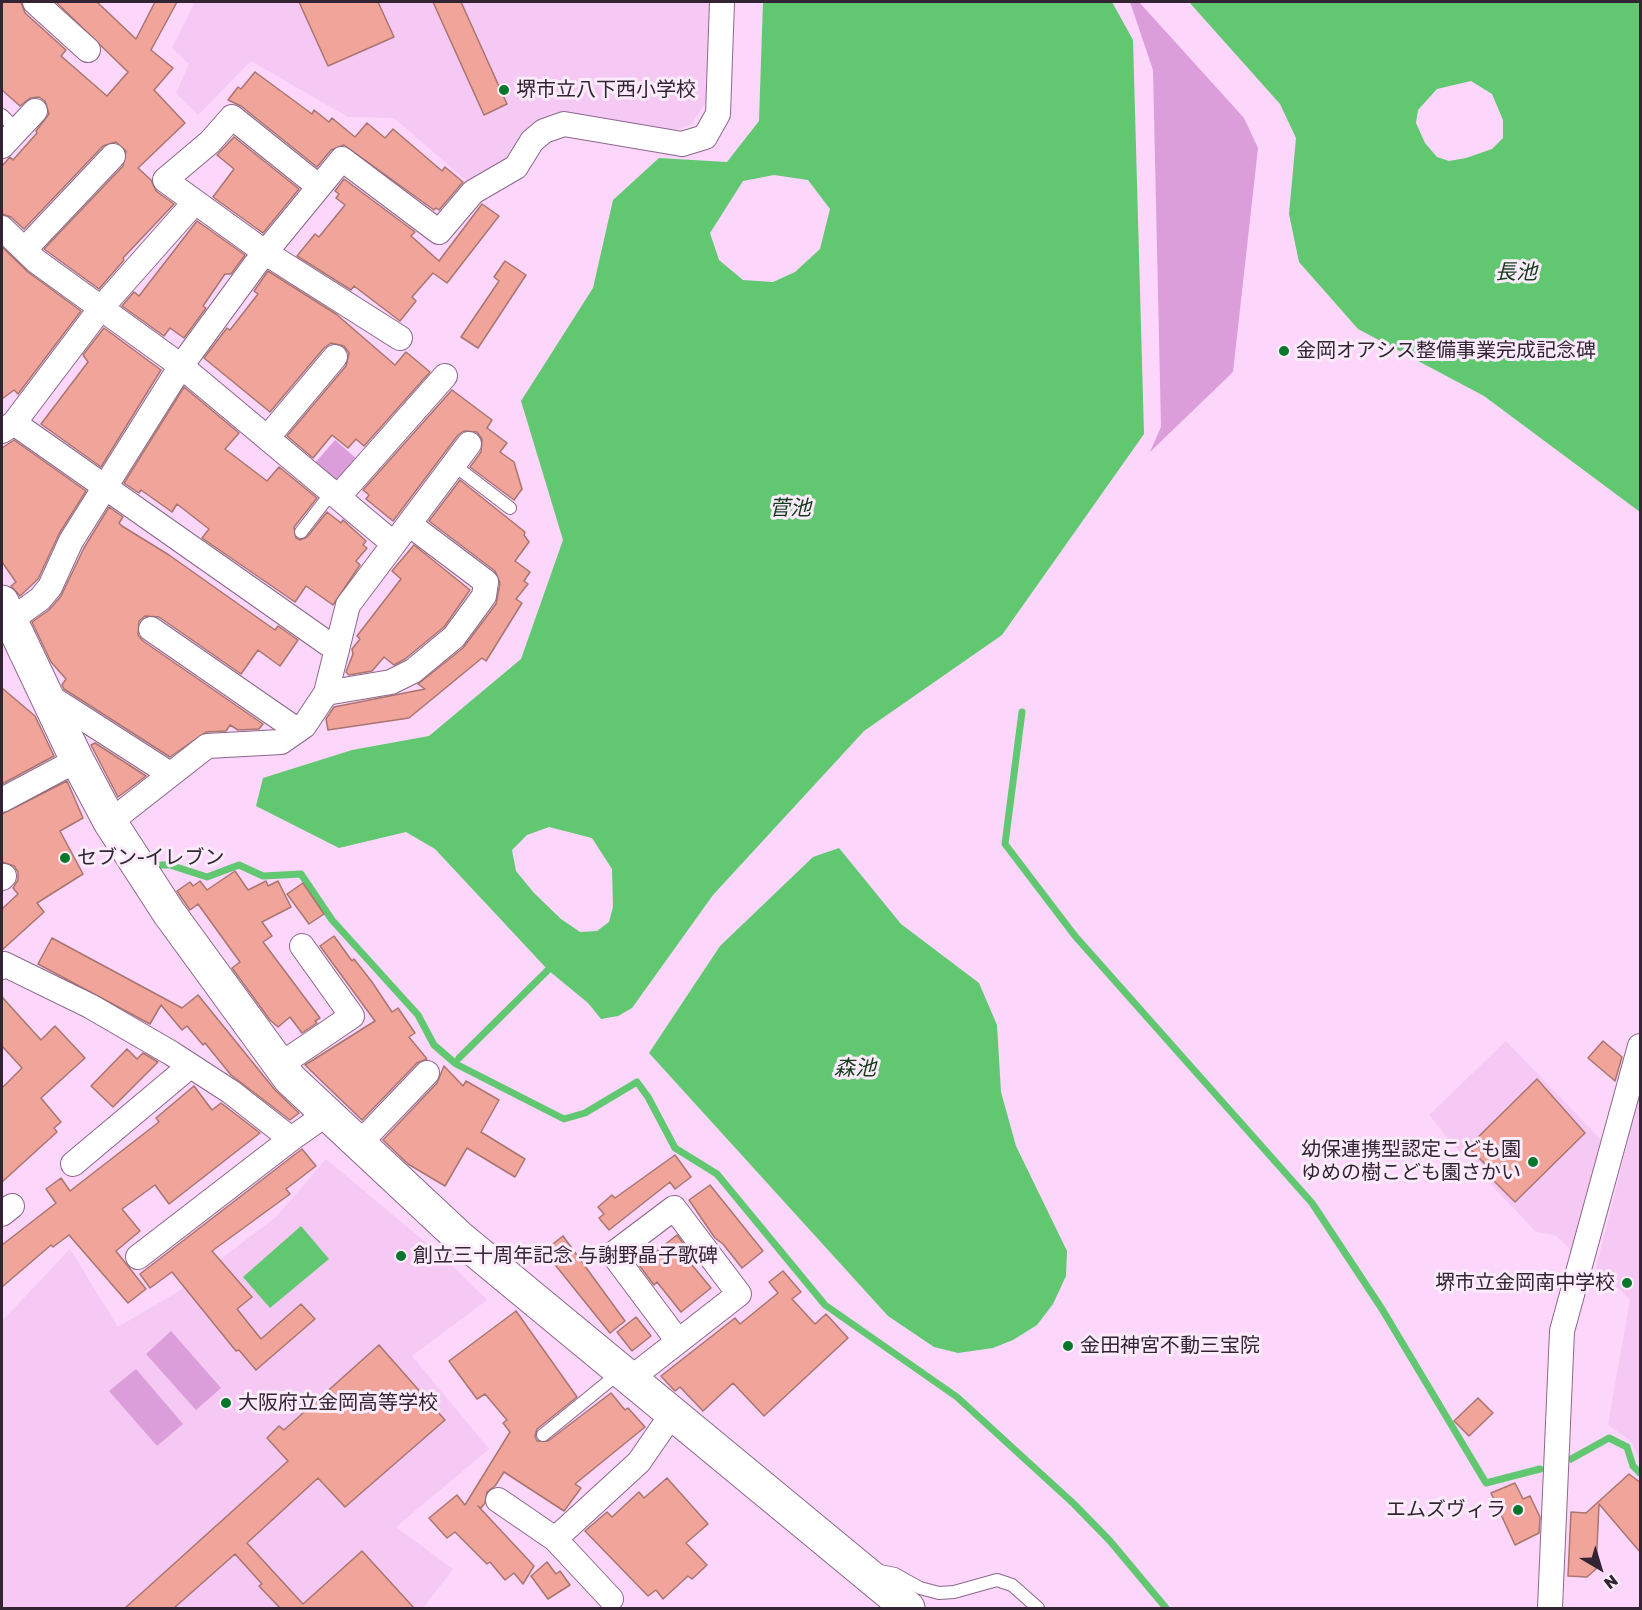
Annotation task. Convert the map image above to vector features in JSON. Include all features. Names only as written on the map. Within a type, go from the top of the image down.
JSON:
[{"type":"street","points":[[34,2],[88,50]]},
{"type":"street","points":[[722,2],[718,114],[705,137],[682,144],[564,124],[544,131],[532,141],[516,167],[473,192],[439,232],[342,159],[318,186],[180,366],[71,541],[51,587],[40,599],[6,611],[77,760],[110,822],[169,913],[280,1065],[325,1115],[460,1238],[908,1608]]},
{"type":"street","points":[[7,130],[35,111]]},
{"type":"street","points":[[318,186],[232,117],[210,142],[165,180],[266,253],[400,338]]},
{"type":"street","points":[[25,249],[113,156]]},
{"type":"street","points":[[194,203],[101,308],[8,427],[104,486],[337,651]]},
{"type":"street","points":[[2,228],[25,249],[101,308],[180,366],[394,544]]},
{"type":"street","points":[[267,438],[335,357]]},
{"type":"street","points":[[335,495],[445,376]]},
{"type":"street","points":[[110,822],[207,746],[281,742],[304,726],[326,693],[348,605],[469,444]]},
{"type":"street","points":[[326,693],[391,682],[413,671],[454,637],[484,596],[486,582],[409,524]]},
{"type":"street","points":[[151,629],[297,730]]},
{"type":"street","points":[[44,693],[170,774]]},
{"type":"street","points":[[2,800],[77,760]]},
{"type":"street","points":[[280,1065],[352,1016],[302,946]]},
{"type":"street","points":[[2,966],[4,964],[90,1006],[231,1092],[291,1138]]},
{"type":"street","points":[[1550,1608],[1562,1331],[1641,1046]]},
{"type":"street","points":[[73,1164],[190,1066]]},
{"type":"street","points":[[358,1145],[427,1073]]},
{"type":"street","points":[[138,1257],[291,1138],[325,1115]]},
{"type":"street","points":[[625,1375],[678,1341],[739,1294],[674,1208],[613,1254],[678,1341]]},
{"type":"street","points":[[555,1539],[639,1462],[672,1414]]},
{"type":"street","points":[[498,1500],[555,1539],[611,1599]]},
{"type":"lane","points":[[454,465],[510,508]]},
{"type":"lane","points":[[301,532],[335,495]]},
{"type":"lane","points":[[543,1435],[625,1375]]},
{"type":"lane","points":[[863,1570],[895,1574],[920,1588],[939,1593],[954,1592],[997,1580],[1012,1585],[1038,1608]]},
{"type":"shaded area","name":"堺市立八下西小学校","points":[[195,2],[711,2],[707,101],[691,124],[680,129],[662,130],[592,116],[562,115],[539,120],[525,131],[509,158],[470,184],[394,118],[348,117],[251,61],[198,115],[176,93],[189,64],[172,48]]},
{"type":"shaded area","points":[[1130,2],[1139,2],[1244,118],[1258,148],[1233,372],[1150,452],[1161,427],[1153,70]]},
{"type":"shaded area","points":[[335,440],[358,460],[342,479],[332,480],[314,464]]},
{"type":"shaded area","name":"幼保連携型認定こども園 ゆめの樹こども園さかい","points":[[1506,1041],[1602,1141],[1573,1252],[1555,1235],[1536,1232],[1451,1142],[1429,1115]]},
{"type":"shaded area","name":"堺市立金岡南中学校","points":[[1640,1092],[1640,1462],[1631,1441],[1608,1425],[1630,1299],[1596,1268]]},
{"type":"shaded area","name":"大阪府立金岡高等学校","points":[[326,1159],[443,1257],[487,1300],[412,1356],[489,1449],[396,1527],[453,1569],[423,1608],[2,1608],[2,1321],[70,1249],[118,1327],[176,1293],[276,1217]]},
{"type":"shaded area","points":[[171,1331],[221,1388],[196,1410],[146,1354]]},
{"type":"shaded area","points":[[136,1369],[183,1424],[157,1446],[109,1391]]},
{"type":"water","name":"菅池","points":[[763,2],[1112,2],[1133,40],[1144,434],[1002,635],[864,731],[713,895],[632,1008],[618,1016],[601,1019],[588,1003],[548,970],[435,849],[406,832],[339,848],[256,806],[263,778],[352,750],[429,736],[521,659],[563,540],[521,401],[593,288],[613,200],[659,158],[727,162],[759,121]],"holes":[[[774,175],[808,180],[830,209],[820,249],[795,272],[773,282],[743,280],[719,260],[710,233],[743,181]],[[549,827],[592,838],[612,869],[613,907],[609,922],[597,931],[580,932],[561,919],[534,893],[516,871],[512,850],[527,835]]]},
{"type":"water","name":"長池","points":[[1189,2],[1640,2],[1640,512],[1484,396],[1358,329],[1299,262],[1289,214],[1296,138],[1280,104]],"holes":[[[1471,81],[1492,94],[1503,120],[1503,138],[1492,149],[1466,158],[1449,161],[1437,157],[1425,143],[1416,123],[1418,110],[1437,89]]]},
{"type":"water","name":"森池","points":[[839,848],[901,924],[979,983],[997,1025],[1001,1092],[1016,1146],[1067,1251],[1066,1276],[1053,1304],[1037,1325],[1013,1340],[993,1348],[958,1353],[934,1347],[888,1316],[649,1053],[720,946],[813,857]]},
{"type":"water","points":[[301,1226],[329,1259],[270,1308],[243,1277]]},
{"type":"building","points":[[2,2],[21,2],[25,13],[66,50],[61,56],[107,96],[128,72],[56,2],[97,2],[136,39],[155,2],[177,2],[151,50],[173,68],[154,90],[185,123],[138,168],[151,180],[156,191],[174,204],[123,258],[124,260],[99,289],[44,249],[123,166],[126,151],[116,142],[103,146],[24,229],[11,217],[2,214],[2,166],[10,157],[13,160],[37,133],[36,131],[49,114],[45,101],[39,97],[30,98],[20,106],[2,90]]},
{"type":"building","points":[[299,2],[378,2],[394,37],[328,66]]},
{"type":"building","points":[[433,2],[461,2],[507,104],[484,115]]},
{"type":"building","points":[[255,72],[312,114],[314,110],[329,122],[332,118],[355,137],[367,123],[385,138],[393,129],[442,171],[445,167],[463,182],[439,210],[436,208],[434,210],[344,145],[331,150],[317,167],[241,106],[228,100],[238,87],[241,89]]},
{"type":"building","points":[[234,137],[299,189],[263,233],[213,197],[234,169],[217,155]]},
{"type":"building","points":[[344,179],[415,232],[411,236],[439,261],[482,204],[499,216],[447,283],[433,273],[412,297],[416,301],[400,321],[354,286],[351,290],[297,256],[315,234],[319,237],[345,205],[336,198],[339,194],[335,191]]},
{"type":"building","points":[[197,221],[245,255],[231,274],[225,274],[203,306],[206,308],[184,338],[170,328],[164,336],[122,306],[134,292],[139,296]]},
{"type":"building","points":[[2,247],[28,272],[81,311],[18,394],[14,390],[2,399]]},
{"type":"building","points":[[505,261],[526,275],[478,348],[461,337],[499,281],[494,277]]},
{"type":"building","points":[[268,271],[336,314],[395,365],[406,352],[430,372],[364,446],[356,439],[348,448],[332,435],[313,458],[287,436],[346,366],[349,353],[344,346],[331,343],[324,348],[270,412],[204,358],[227,328],[230,330],[258,294],[254,291]]},
{"type":"building","points":[[104,328],[161,370],[101,467],[41,424],[88,362],[83,355]]},
{"type":"building","points":[[184,387],[239,433],[225,449],[267,481],[279,467],[317,498],[294,527],[296,538],[300,540],[307,537],[327,512],[341,523],[343,520],[366,541],[363,545],[367,548],[356,561],[360,565],[333,605],[306,586],[295,602],[202,538],[209,529],[177,504],[172,512],[141,490],[139,493],[124,483]]},
{"type":"building","points":[[452,390],[492,420],[487,428],[507,443],[500,452],[514,462],[522,489],[514,500],[470,467],[481,452],[482,439],[477,432],[464,431],[458,435],[393,521],[366,499],[369,495],[363,490]]},
{"type":"building","points":[[14,440],[86,491],[59,534],[38,579],[20,596],[11,586],[16,582],[2,562],[2,448]]},
{"type":"building","points":[[460,480],[525,532],[524,535],[529,542],[515,561],[530,572],[524,581],[528,584],[516,599],[522,603],[486,661],[482,658],[409,718],[328,730],[326,719],[334,707],[425,689],[418,684],[463,648],[496,604],[500,583],[495,571],[429,521]]},
{"type":"building","points":[[109,507],[123,517],[119,523],[122,526],[169,555],[275,630],[278,626],[298,640],[280,666],[258,650],[241,674],[159,617],[145,616],[139,621],[138,635],[143,641],[263,724],[259,729],[238,730],[230,725],[226,731],[206,732],[170,757],[64,689],[62,685],[66,679],[51,662],[32,622],[49,610],[61,596],[84,548]]},
{"type":"building","points":[[414,545],[470,590],[444,627],[405,659],[394,665],[384,657],[372,671],[349,675],[346,672],[353,654],[352,649],[360,639],[357,636],[401,579],[392,571]]},
{"type":"building","points":[[2,688],[35,716],[54,756],[2,784]]},
{"type":"building","points":[[95,743],[146,776],[118,797],[91,745]]},
{"type":"building","points":[[67,781],[83,818],[60,831],[83,874],[37,903],[44,912],[2,950],[2,909],[18,894],[13,888],[18,880],[18,872],[14,866],[2,862],[2,814]]},
{"type":"building","points":[[235,871],[248,890],[266,881],[268,886],[278,881],[291,907],[262,922],[272,936],[263,942],[320,1018],[315,1021],[317,1023],[302,1033],[290,1017],[278,1027],[270,1020],[232,968],[240,962],[198,904],[190,910],[177,891],[190,882],[193,886],[200,881],[207,890]]},
{"type":"building","points":[[303,883],[324,914],[309,924],[287,894]]},
{"type":"building","points":[[334,936],[352,961],[354,959],[372,982],[392,1012],[398,1008],[415,1033],[409,1037],[427,1059],[417,1063],[362,1120],[305,1065],[375,1021],[320,946]]},
{"type":"building","points":[[52,938],[182,1008],[198,995],[275,1090],[299,1113],[290,1120],[231,1075],[205,1043],[203,1045],[187,1026],[182,1030],[161,1005],[150,1024],[38,964]]},
{"type":"building","points":[[2,997],[41,1040],[55,1026],[85,1058],[41,1098],[61,1122],[54,1128],[57,1132],[2,1182],[2,1088],[22,1068],[2,1046]]},
{"type":"building","points":[[1603,1041],[1622,1057],[1615,1081],[1588,1058]]},
{"type":"building","points":[[127,1049],[137,1059],[143,1053],[158,1062],[113,1107],[91,1086]]},
{"type":"building","points":[[444,1066],[463,1086],[466,1081],[499,1100],[481,1132],[525,1159],[515,1177],[467,1148],[445,1186],[408,1164],[383,1140],[437,1083]]},
{"type":"building","points":[[1537,1079],[1585,1133],[1515,1202],[1491,1178],[1495,1174],[1468,1147]]},
{"type":"building","points":[[194,1086],[212,1110],[221,1103],[260,1133],[169,1204],[155,1185],[122,1209],[140,1231],[116,1251],[146,1289],[128,1303],[69,1235],[53,1247],[51,1245],[2,1287],[2,1245],[56,1203],[46,1189],[61,1178],[70,1191],[159,1122],[156,1118]]},
{"type":"building","points":[[302,1149],[316,1166],[286,1189],[290,1194],[212,1251],[252,1297],[237,1309],[261,1339],[301,1304],[315,1319],[256,1370],[239,1350],[236,1351],[172,1272],[150,1288],[140,1274]]},
{"type":"building","points":[[675,1155],[691,1177],[675,1189],[670,1182],[609,1230],[599,1218],[604,1214],[598,1207],[612,1195],[615,1198]]},
{"type":"building","points":[[710,1185],[763,1251],[742,1268],[723,1244],[715,1238],[689,1200]]},
{"type":"building","points":[[677,1235],[692,1255],[687,1259],[711,1288],[681,1312],[657,1282],[654,1285],[639,1265]]},
{"type":"building","points":[[563,1236],[625,1321],[610,1333],[544,1251]]},
{"type":"building","points":[[783,1271],[801,1292],[792,1299],[815,1324],[826,1314],[848,1338],[764,1416],[733,1383],[703,1411],[680,1387],[675,1391],[661,1376],[735,1318],[740,1324],[778,1293],[769,1282]]},
{"type":"building","points":[[516,1311],[577,1397],[537,1429],[535,1436],[537,1441],[548,1441],[611,1393],[625,1410],[628,1408],[645,1427],[575,1484],[581,1488],[564,1511],[504,1472],[495,1486],[487,1492],[485,1503],[481,1508],[478,1506],[534,1566],[523,1584],[514,1573],[505,1580],[490,1562],[487,1564],[455,1532],[447,1538],[429,1518],[457,1495],[465,1505],[510,1432],[503,1423],[507,1420],[485,1394],[477,1399],[449,1361]]},
{"type":"building","points":[[636,1317],[651,1336],[632,1351],[617,1332]]},
{"type":"building","points":[[379,1345],[445,1420],[345,1507],[318,1478],[247,1543],[303,1604],[362,1551],[414,1608],[280,1608],[259,1586],[262,1584],[235,1554],[174,1608],[125,1608],[288,1461],[267,1438],[279,1426],[284,1430]]},
{"type":"building","points":[[1478,1398],[1493,1413],[1469,1436],[1454,1421]]},
{"type":"building","points":[[1629,1474],[1641,1483],[1641,1553],[1599,1504],[1596,1569],[1587,1577],[1568,1576],[1571,1512],[1586,1513]]},
{"type":"building","points":[[667,1478],[708,1524],[686,1543],[707,1565],[692,1579],[688,1576],[663,1599],[656,1590],[648,1596],[585,1531],[607,1512],[612,1517],[639,1492],[644,1498]]},
{"type":"building","name":"エムズヴィラ","points":[[1515,1483],[1523,1499],[1530,1496],[1540,1517],[1539,1533],[1515,1545],[1491,1493]]},
{"type":"building","points":[[547,1562],[556,1574],[560,1571],[570,1585],[548,1599],[531,1576]]},
{"type":"waterway","points":[[1022,712],[1005,844],[1075,936],[1312,1203],[1382,1309],[1486,1483],[1540,1469]]},
{"type":"waterway","points":[[155,865],[170,865],[207,877],[239,865],[263,876],[301,874],[332,920],[418,1015],[434,1045],[456,1064],[564,1119],[585,1113],[637,1082],[648,1097],[675,1148],[717,1174],[825,1305],[957,1397],[1074,1504],[1110,1541],[1166,1608]]},
{"type":"waterway","points":[[459,1058],[548,970]]},
{"type":"waterway","points":[[1571,1459],[1609,1438],[1627,1447],[1633,1466],[1640,1473]]},
{"type":"place","name":"堺市立八下西小学校","points":[[504,90]]},
{"type":"place","name":"金岡オアシス整備事業完成記念碑","points":[[1284,351]]},
{"type":"place","name":"セブン-イレブン","points":[[65,858]]},
{"type":"place","name":"幼保連携型認定こども園 ゆめの樹こども園さかい","points":[[1533,1162]]},
{"type":"place","name":"創立三十周年記念 与謝野晶子歌碑","points":[[401,1256]]},
{"type":"place","name":"堺市立金岡南中学校","points":[[1627,1283]]},
{"type":"place","name":"金田神宮不動三宝院","points":[[1068,1346]]},
{"type":"place","name":"大阪府立金岡高等学校","points":[[226,1403]]},
{"type":"place","name":"エムズヴィラ","points":[[1518,1510]]}]
